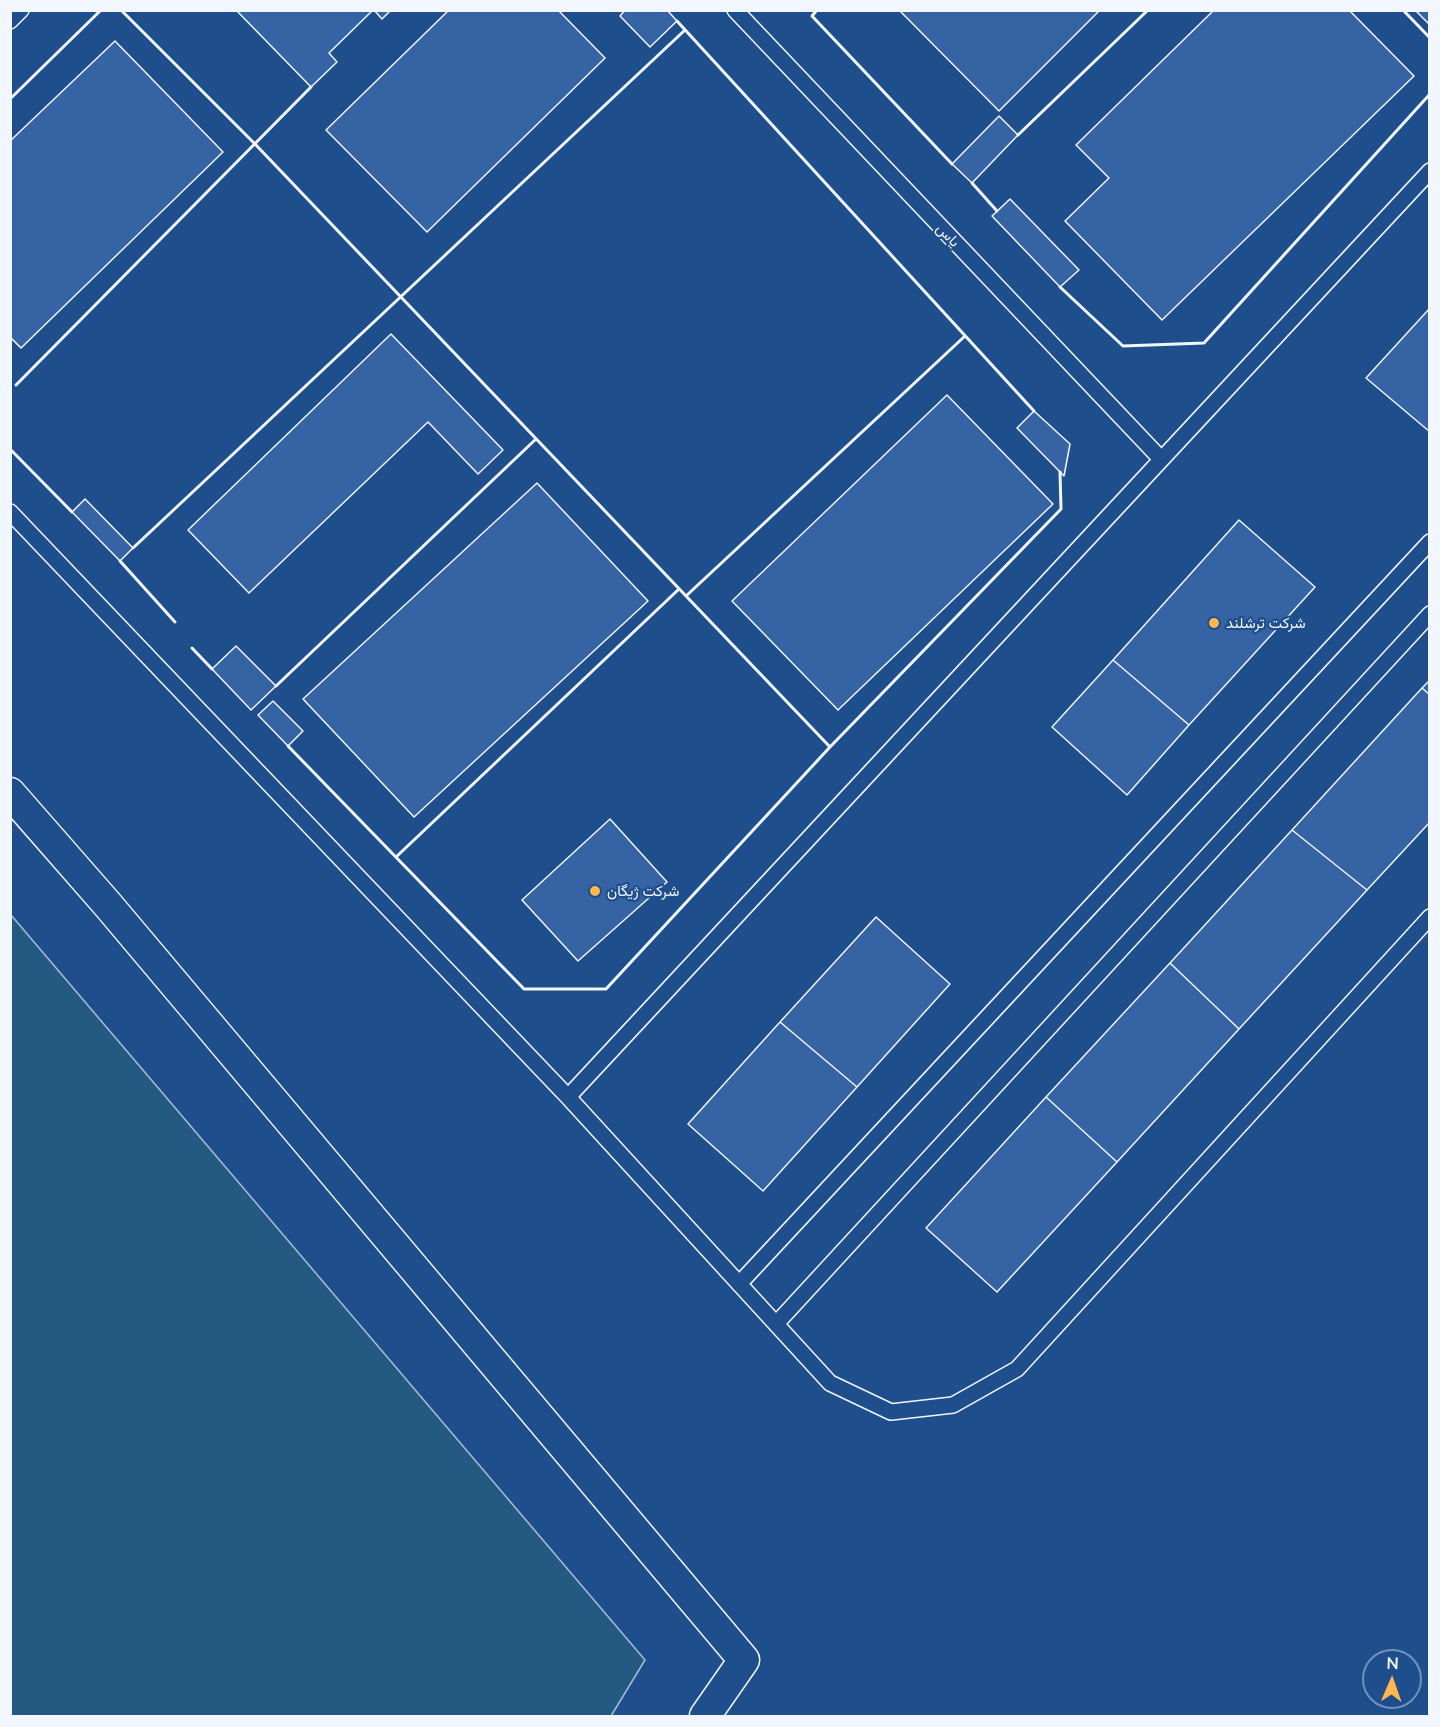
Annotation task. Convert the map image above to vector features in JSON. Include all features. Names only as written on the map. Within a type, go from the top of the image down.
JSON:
[{"type":"street","points":[[10,793],[108,905],[744,1660],[705,1716]]},
{"type":"lane","points":[[10,21],[21,10]]},
{"type":"lane","name":"یاس","points":[[735,10],[1161,459]]},
{"type":"lane","points":[[568,1097],[1430,171]]},
{"type":"lane","points":[[10,512],[568,1097],[830,1383],[891,1412],[953,1405],[1017,1369],[1430,917]]},
{"type":"lane","points":[[739,1284],[1430,542]]},
{"type":"lane","points":[[776,1324],[1430,614]]},
{"type":"shaded area","points":[[11,915],[645,1660],[611,1716],[11,1716]]},
{"type":"building","points":[[236,10],[373,10],[329,53],[337,62],[311,87]]},
{"type":"building","points":[[374,10],[391,10],[382,19]]},
{"type":"building","points":[[449,10],[558,10],[605,58],[427,232],[326,130]]},
{"type":"building","points":[[625,10],[667,10],[677,21],[650,47],[620,16]]},
{"type":"building","points":[[903,10],[1100,10],[999,111],[901,12]]},
{"type":"building","points":[[1214,10],[1349,10],[1414,76],[1162,320],[1065,221],[1109,178],[1076,145]]},
{"type":"building","points":[[1415,10],[1430,10],[1430,25]]},
{"type":"building","points":[[115,41],[223,152],[21,348],[10,337],[10,141]]},
{"type":"building","points":[[999,116],[1018,135],[972,183],[952,164]]},
{"type":"building","points":[[1010,199],[1079,270],[1060,287],[992,216]]},
{"type":"building","points":[[1430,308],[1430,432],[1366,378]]},
{"type":"building","points":[[391,334],[503,450],[478,474],[428,422],[249,593],[188,530]]},
{"type":"building","points":[[947,395],[1053,504],[838,710],[732,601]]},
{"type":"building","points":[[1034,411],[1070,444],[1064,476],[1017,428]]},
{"type":"building","points":[[537,483],[648,601],[414,817],[303,699]]},
{"type":"building","points":[[85,499],[133,548],[120,561],[72,512]]},
{"type":"building","name":"شرکت ترشلند","points":[[1239,520],[1315,587],[1189,725],[1113,660]]},
{"type":"building","points":[[236,646],[276,686],[251,710],[212,669]]},
{"type":"building","points":[[1113,660],[1189,725],[1127,795],[1052,727]]},
{"type":"building","points":[[1430,680],[1430,695],[1422,688]]},
{"type":"building","points":[[1422,688],[1430,695],[1430,822],[1367,890],[1292,830]]},
{"type":"building","points":[[273,701],[303,731],[288,746],[258,715]]},
{"type":"building","name":"شرکت ژیگان","points":[[610,819],[667,882],[578,961],[522,900]]},
{"type":"building","points":[[1292,830],[1367,890],[1239,1029],[1170,963]]},
{"type":"building","points":[[876,917],[950,984],[857,1087],[780,1022]]},
{"type":"building","points":[[1170,963],[1239,1029],[1117,1162],[1046,1097]]},
{"type":"building","points":[[780,1022],[857,1087],[763,1191],[688,1124]]},
{"type":"building","points":[[1046,1097],[1117,1162],[997,1292],[926,1228]]},
{"type":"wall","points":[[10,99],[101,10]]},
{"type":"wall","points":[[121,10],[255,144],[830,747]]},
{"type":"wall","points":[[817,10],[812,16],[952,164]]},
{"type":"wall","points":[[1018,135],[1148,10]]},
{"type":"wall","points":[[1403,10],[1430,38]]},
{"type":"wall","points":[[677,21],[1034,411]]},
{"type":"wall","points":[[133,548],[685,30]]},
{"type":"wall","points":[[16,385],[311,87]]},
{"type":"wall","points":[[1060,287],[1123,346],[1204,343],[1430,94]]},
{"type":"wall","points":[[972,183],[997,211]]},
{"type":"wall","points":[[686,596],[965,336]]},
{"type":"wall","points":[[276,686],[536,439]]},
{"type":"wall","points":[[10,449],[72,512]]},
{"type":"wall","points":[[288,746],[524,989],[606,989],[830,747],[1061,509],[1060,472]]},
{"type":"wall","points":[[120,561],[175,622]]},
{"type":"wall","points":[[396,857],[679,589]]},
{"type":"wall","points":[[192,648],[212,669]]},
{"type":"place","name":"شرکت ترشلند","points":[[1214,623]]},
{"type":"place","name":"شرکت ژیگان","points":[[595,891]]}]
